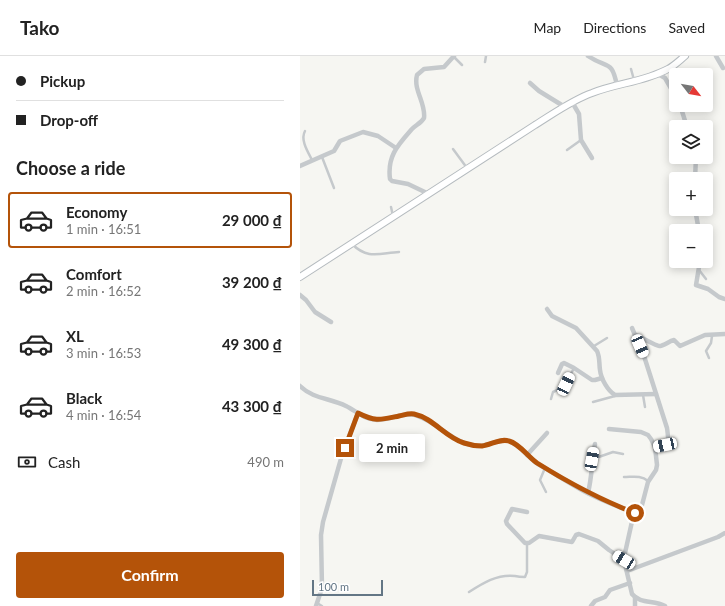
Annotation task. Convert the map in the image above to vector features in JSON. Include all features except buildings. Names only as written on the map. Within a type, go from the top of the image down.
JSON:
[{"type":"street","points":[[429,194],[414,186],[392,181],[390,179],[389,165],[396,148],[424,118],[421,100],[416,88],[417,74],[424,69],[444,67],[454,56]]},
{"type":"street","points":[[588,56],[611,68],[614,72],[617,86]]},
{"type":"street","points":[[300,277],[572,102],[602,89],[658,74],[670,68],[686,56]]},
{"type":"street","points":[[716,56],[723,68]]},
{"type":"street","points":[[658,74],[665,78],[669,85]]},
{"type":"street","points":[[530,83],[539,91],[564,107]]},
{"type":"street","points":[[572,102],[579,114],[582,140],[592,158]]},
{"type":"street","points":[[300,166],[336,150],[340,141],[363,132],[376,135],[396,148]]},
{"type":"street","points":[[699,270],[696,285],[708,289],[719,297],[725,299]]},
{"type":"street","points":[[300,295],[315,312],[331,322]]},
{"type":"street","points":[[547,309],[552,316],[576,328],[593,346],[599,355],[602,378],[615,396],[656,394]]},
{"type":"street","points":[[632,328],[644,356],[667,428],[668,440],[665,445],[655,447]]},
{"type":"street","points":[[635,335],[643,337],[657,346],[671,340],[674,340],[680,346],[705,335],[712,336],[725,334]]},
{"type":"street","points":[[558,373],[562,364],[564,363],[592,380],[602,378]]},
{"type":"street","points":[[300,386],[309,394],[344,405],[367,418],[379,420],[413,414],[430,422],[448,435],[464,443],[483,446],[502,440],[508,441],[515,444],[526,455],[545,468],[588,493],[635,513]]},
{"type":"street","points":[[317,605],[322,588],[321,535],[323,522],[342,455],[358,413]]},
{"type":"street","points":[[609,429],[641,432],[648,435],[652,439],[655,447],[657,465],[656,470],[649,481],[642,505],[635,513],[633,518],[624,560],[632,594],[638,600],[665,606]]},
{"type":"street","points":[[526,455],[547,433]]},
{"type":"street","points":[[588,493],[592,476],[592,459],[595,444]]},
{"type":"street","points":[[527,512],[512,509],[506,518],[506,522],[520,538],[527,543],[539,536],[572,542],[576,535],[579,534],[598,541],[624,560]]},
{"type":"street","points":[[627,570],[725,534]]},
{"type":"street","points":[[591,606],[595,601],[605,597],[610,590],[630,583]]},
{"type":"street","points":[[635,597],[635,606]]},
{"type":"lane","points":[[454,56],[462,65]]},
{"type":"lane","points":[[485,62],[486,56]]},
{"type":"lane","points":[[632,69],[634,81]]},
{"type":"lane","points":[[304,131],[304,143],[313,161]]},
{"type":"lane","points":[[567,150],[582,140]]},
{"type":"lane","points":[[453,149],[468,169]]},
{"type":"lane","points":[[322,157],[334,188]]},
{"type":"lane","points":[[391,208],[394,217]]},
{"type":"lane","points":[[352,243],[356,248],[367,254],[399,252]]},
{"type":"lane","points":[[699,270],[706,279]]},
{"type":"lane","points":[[709,358],[706,351],[711,343],[712,336]]},
{"type":"lane","points":[[593,346],[607,338]]},
{"type":"lane","points":[[551,399],[553,392],[564,387],[574,368]]},
{"type":"lane","points":[[642,394],[645,407]]},
{"type":"lane","points":[[593,402],[615,396]]},
{"type":"lane","points":[[592,459],[613,452],[623,454]]},
{"type":"lane","points":[[545,468],[540,480],[546,492]]},
{"type":"lane","points":[[624,478],[637,476],[649,481]]},
{"type":"lane","points":[[469,592],[484,582],[497,577],[515,576],[525,578],[527,572],[527,543]]},
{"type":"lane","points":[[317,605],[322,606]]},
{"type":"route","points":[[345,448],[358,413],[373,420],[413,414],[428,420],[443,432],[464,443],[483,446],[502,440],[515,444],[536,463],[580,489],[610,504],[635,513]]}]
